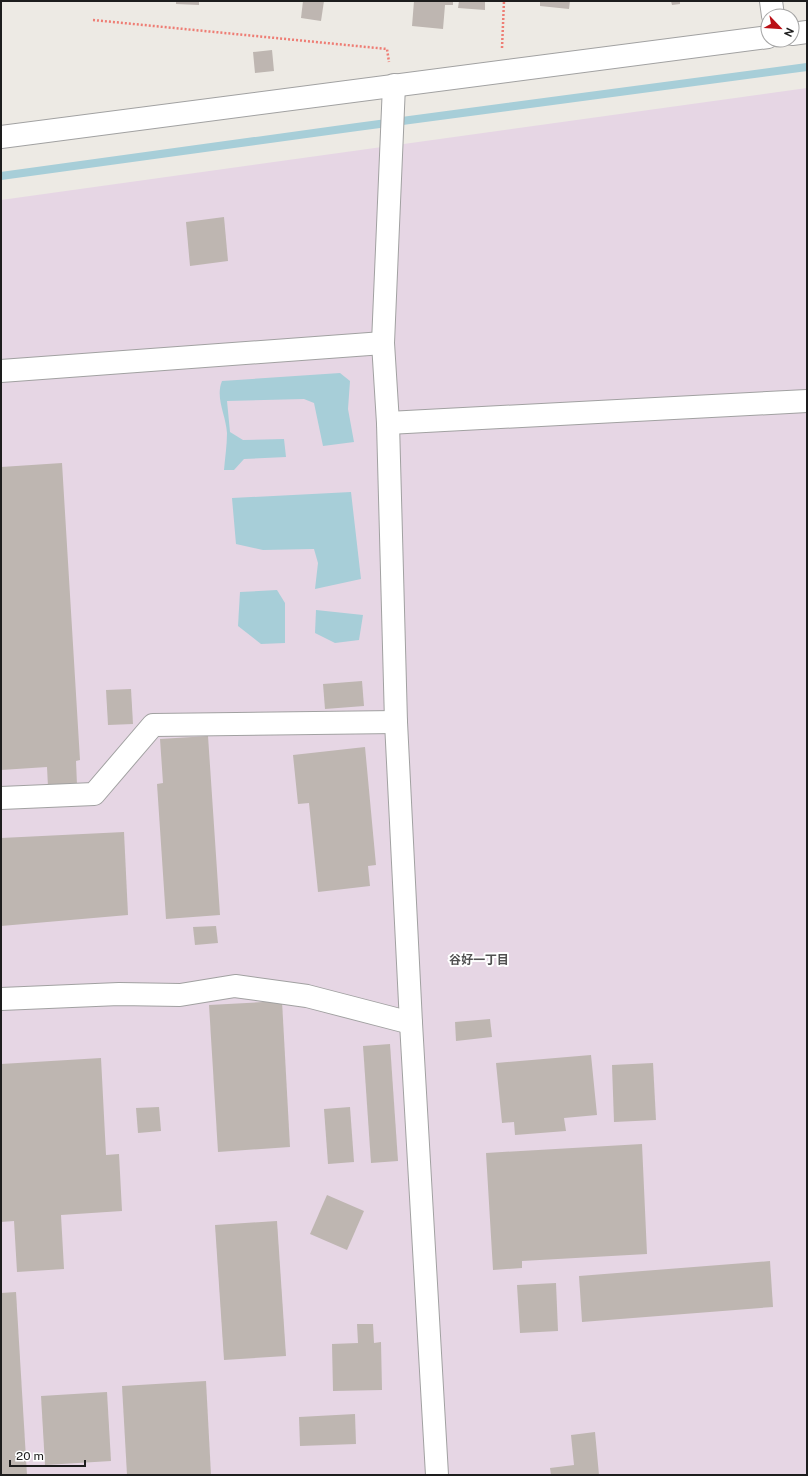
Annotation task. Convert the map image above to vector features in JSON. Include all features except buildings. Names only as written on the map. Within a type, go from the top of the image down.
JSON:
[{"type":"street","points":[[1,137],[760,38]]},
{"type":"street","points":[[394,85],[383,343],[388,423],[396,722],[410,1023],[437,1475]]},
{"type":"street","points":[[1,371],[383,343]]},
{"type":"street","points":[[388,423],[807,401]]},
{"type":"street","points":[[1,798],[94,794],[153,725],[396,722]]},
{"type":"street","points":[[1,999],[119,994],[180,995],[235,986],[307,996],[410,1023]]},
{"type":"path","points":[[501,71],[504,1]]},
{"type":"path","points":[[93,20],[387,49],[394,85]]},
{"type":"shaded area","points":[[807,88],[807,1475],[1,1475],[1,200]]},
{"type":"water","points":[[340,373],[350,381],[348,409],[354,442],[323,446],[314,403],[304,399],[227,401],[230,432],[243,440],[284,439],[286,457],[244,459],[234,470],[224,470],[227,433],[220,400],[220,387],[222,381]]},
{"type":"water","points":[[351,492],[361,579],[315,589],[318,563],[314,549],[263,550],[236,544],[232,498]]},
{"type":"water","points":[[277,590],[285,603],[285,643],[261,644],[238,626],[240,592]]},
{"type":"water","points":[[316,610],[363,615],[359,640],[335,643],[315,633]]},
{"type":"waterway","points":[[1,176],[807,67]]},
{"type":"district","name":"谷好一丁目","points":[[479,960]]}]
